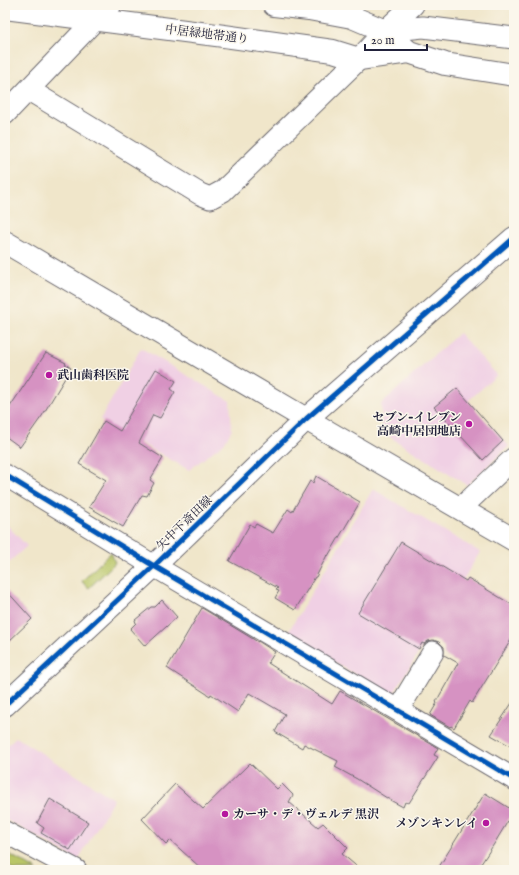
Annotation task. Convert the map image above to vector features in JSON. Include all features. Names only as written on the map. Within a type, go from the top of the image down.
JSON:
[{"type":"street","points":[[5,114],[111,5]]},
{"type":"street","name":"中居緑地帯通り","points":[[274,5],[309,9],[352,17],[385,31],[409,52],[445,64],[514,75]]},
{"type":"street","points":[[29,90],[200,194],[210,198],[223,191],[413,5]]},
{"type":"street","name":"中居緑地帯通り","points":[[5,8],[333,52],[359,59],[409,52]]},
{"type":"street","points":[[385,31],[423,27],[514,38]]},
{"type":"street","name":"矢中下斎田線","points":[[5,705],[154,566],[306,419],[514,238]]},
{"type":"street","points":[[5,242],[514,540]]},
{"type":"street","points":[[461,508],[514,458]]},
{"type":"street","points":[[5,475],[154,566],[514,779]]},
{"type":"street","points":[[398,710],[433,652]]},
{"type":"street","points":[[5,832],[76,870]]},
{"type":"shaded area","points":[[459,333],[497,375],[468,401],[509,446],[467,485],[382,432],[381,404]]},
{"type":"shaded area","points":[[141,348],[230,401],[232,430],[224,443],[189,470],[100,420]]},
{"type":"shaded area","points":[[373,489],[480,552],[392,696],[287,634]]},
{"type":"shaded area","points":[[5,523],[27,546],[5,566]]},
{"type":"shaded area","points":[[16,737],[114,799],[78,860],[5,819],[5,747]]},
{"type":"green space","points":[[111,552],[115,563],[89,588],[82,581]]},
{"type":"green space","points":[[5,852],[37,870],[13,870],[5,861]]},
{"type":"building","points":[[46,353],[66,363],[65,364],[71,368],[42,416],[20,447],[5,436],[5,414]]},
{"type":"building","points":[[156,369],[176,381],[171,389],[175,392],[160,418],[153,415],[139,443],[163,458],[150,480],[154,483],[147,496],[142,495],[123,527],[89,507],[106,480],[79,464],[104,421],[120,431]]},
{"type":"building","name":"セブン-イレブン 高崎中居団地店","points":[[457,388],[503,441],[483,460],[434,407]]},
{"type":"building","points":[[316,476],[360,502],[295,610],[275,598],[279,591],[276,590],[278,588],[229,561],[250,524],[254,527],[256,524],[273,533],[288,509],[292,512],[310,481],[313,483]]},
{"type":"building","points":[[401,542],[466,581],[468,578],[514,606],[514,635],[472,703],[470,701],[454,728],[430,715],[458,663],[444,655],[444,647],[439,642],[433,640],[424,644],[422,643],[419,649],[358,613]]},
{"type":"building","points":[[5,589],[32,619],[5,645]]},
{"type":"building","points":[[162,600],[177,617],[145,646],[130,629],[136,623],[135,620],[151,607],[155,607]]},
{"type":"building","points":[[202,608],[275,652],[268,663],[332,704],[340,691],[438,748],[434,755],[438,757],[409,803],[405,802],[403,807],[335,767],[338,761],[304,744],[302,748],[275,732],[285,714],[249,693],[238,712],[167,668]]},
{"type":"building","points":[[514,700],[514,748],[491,735]]},
{"type":"building","name":"カーサ・デ・ヴェルデ 黒沢","points":[[250,763],[277,789],[282,784],[293,795],[289,802],[318,827],[323,823],[348,848],[342,854],[361,870],[203,870],[170,840],[166,844],[142,819],[175,784],[203,809]]},
{"type":"building","name":"メゾンキンレイ","points":[[485,793],[514,811],[494,844],[477,870],[437,870]]},
{"type":"building","points":[[50,799],[88,822],[70,850],[41,833],[44,828],[37,823]]},
{"type":"cycle path","points":[[5,705],[154,566],[306,419],[514,238]]},
{"type":"cycle path","points":[[5,475],[154,566],[514,779]]},
{"type":"place","name":"武山歯科医院","points":[[49,375]]},
{"type":"place","name":"セブン-イレブン 高崎中居団地店","points":[[469,424]]},
{"type":"place","name":"カーサ・デ・ヴェルデ 黒沢","points":[[225,814]]},
{"type":"place","name":"メゾンキンレイ","points":[[486,823]]}]
